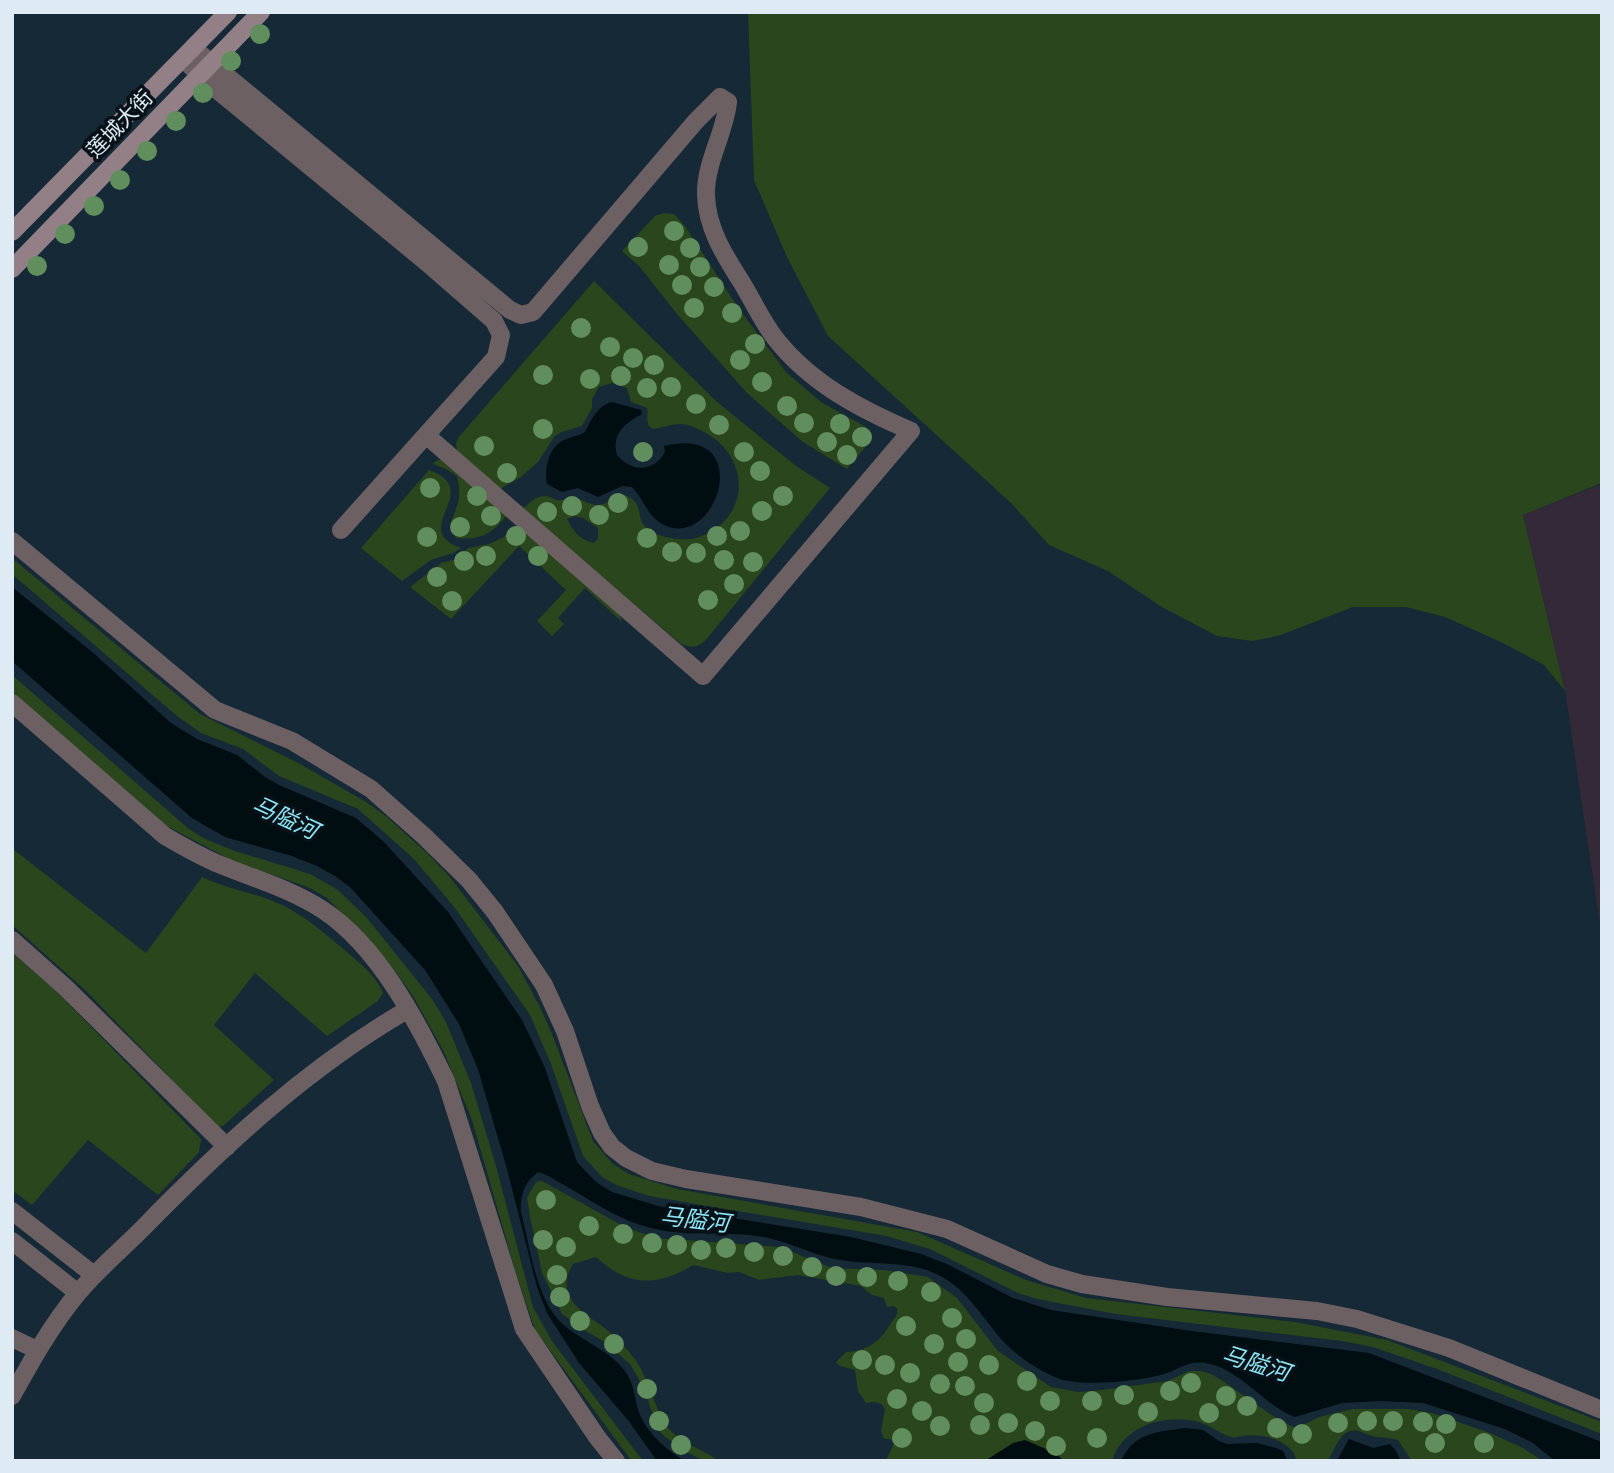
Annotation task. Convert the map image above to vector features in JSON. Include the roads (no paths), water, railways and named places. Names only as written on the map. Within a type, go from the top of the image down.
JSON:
[{"type":"main road","name":"莲城大街","points":[[12,232],[228,12]]},
{"type":"main road","name":"莲城大街","points":[[12,269],[261,12]]},
{"type":"street","points":[[188,53],[494,321],[501,335],[496,357],[341,530]]},
{"type":"street","points":[[205,69],[521,316],[533,312],[704,112],[720,97],[728,102],[727,114],[709,169],[706,194],[711,226],[726,259],[774,337],[810,375],[843,398],[911,431],[703,676],[426,435]]},
{"type":"street","points":[[12,541],[215,710],[292,741],[371,789],[469,880],[502,922],[544,985],[565,1031],[602,1133],[612,1147],[626,1158],[652,1171],[686,1179],[861,1207],[937,1226],[1047,1274],[1082,1284],[1167,1297],[1317,1311],[1357,1319],[1449,1348],[1602,1410]]},
{"type":"street","points":[[12,703],[165,836],[192,852],[293,894],[324,910],[369,952],[428,1043],[446,1081],[524,1329],[616,1461]]},
{"type":"street","points":[[12,940],[66,988],[227,1146]]},
{"type":"street","points":[[12,1396],[37,1350],[94,1275],[227,1146],[328,1060],[407,1010]]},
{"type":"street","points":[[12,1210],[94,1275]]},
{"type":"street","points":[[12,1241],[78,1293]]},
{"type":"street","points":[[12,1338],[37,1350]]},
{"type":"water","points":[[612,402],[641,410],[642,414],[625,425],[616,441],[617,455],[629,465],[642,468],[655,463],[665,452],[664,446],[694,444],[712,453],[719,470],[718,489],[711,508],[697,522],[679,528],[659,522],[632,487],[622,486],[598,497],[578,488],[562,492],[547,484],[548,462],[555,447],[562,441],[585,432],[599,410]]},
{"type":"water","name":"马隘河","points":[[12,587],[91,651],[171,723],[197,739],[237,755],[279,785],[356,818],[384,842],[448,912],[522,1020],[545,1068],[577,1162],[596,1182],[612,1192],[658,1206],[851,1237],[921,1254],[947,1264],[1013,1298],[1051,1310],[1369,1353],[1602,1442],[1602,1461],[1555,1461],[1533,1443],[1505,1429],[1423,1403],[1342,1403],[1295,1417],[1272,1404],[1229,1372],[1205,1363],[1191,1364],[1159,1375],[1131,1380],[1084,1383],[1060,1379],[1015,1353],[956,1286],[932,1272],[901,1265],[836,1259],[757,1236],[651,1228],[618,1216],[538,1172],[524,1189],[521,1212],[541,1289],[555,1316],[565,1326],[612,1357],[625,1371],[632,1383],[644,1423],[663,1445],[685,1461],[657,1461],[628,1420],[579,1363],[547,1313],[537,1287],[478,1069],[459,1024],[425,970],[350,887],[317,866],[225,837],[192,818],[12,661]]},
{"type":"water","points":[[1185,1428],[1203,1430],[1227,1444],[1257,1443],[1276,1448],[1283,1451],[1288,1461],[1121,1461],[1126,1451],[1140,1439]]},
{"type":"water","points":[[1349,1439],[1373,1448],[1390,1444],[1401,1461],[1337,1461]]},
{"type":"water","points":[[1025,1440],[1055,1453],[1064,1461],[985,1461],[1013,1443]]}]
